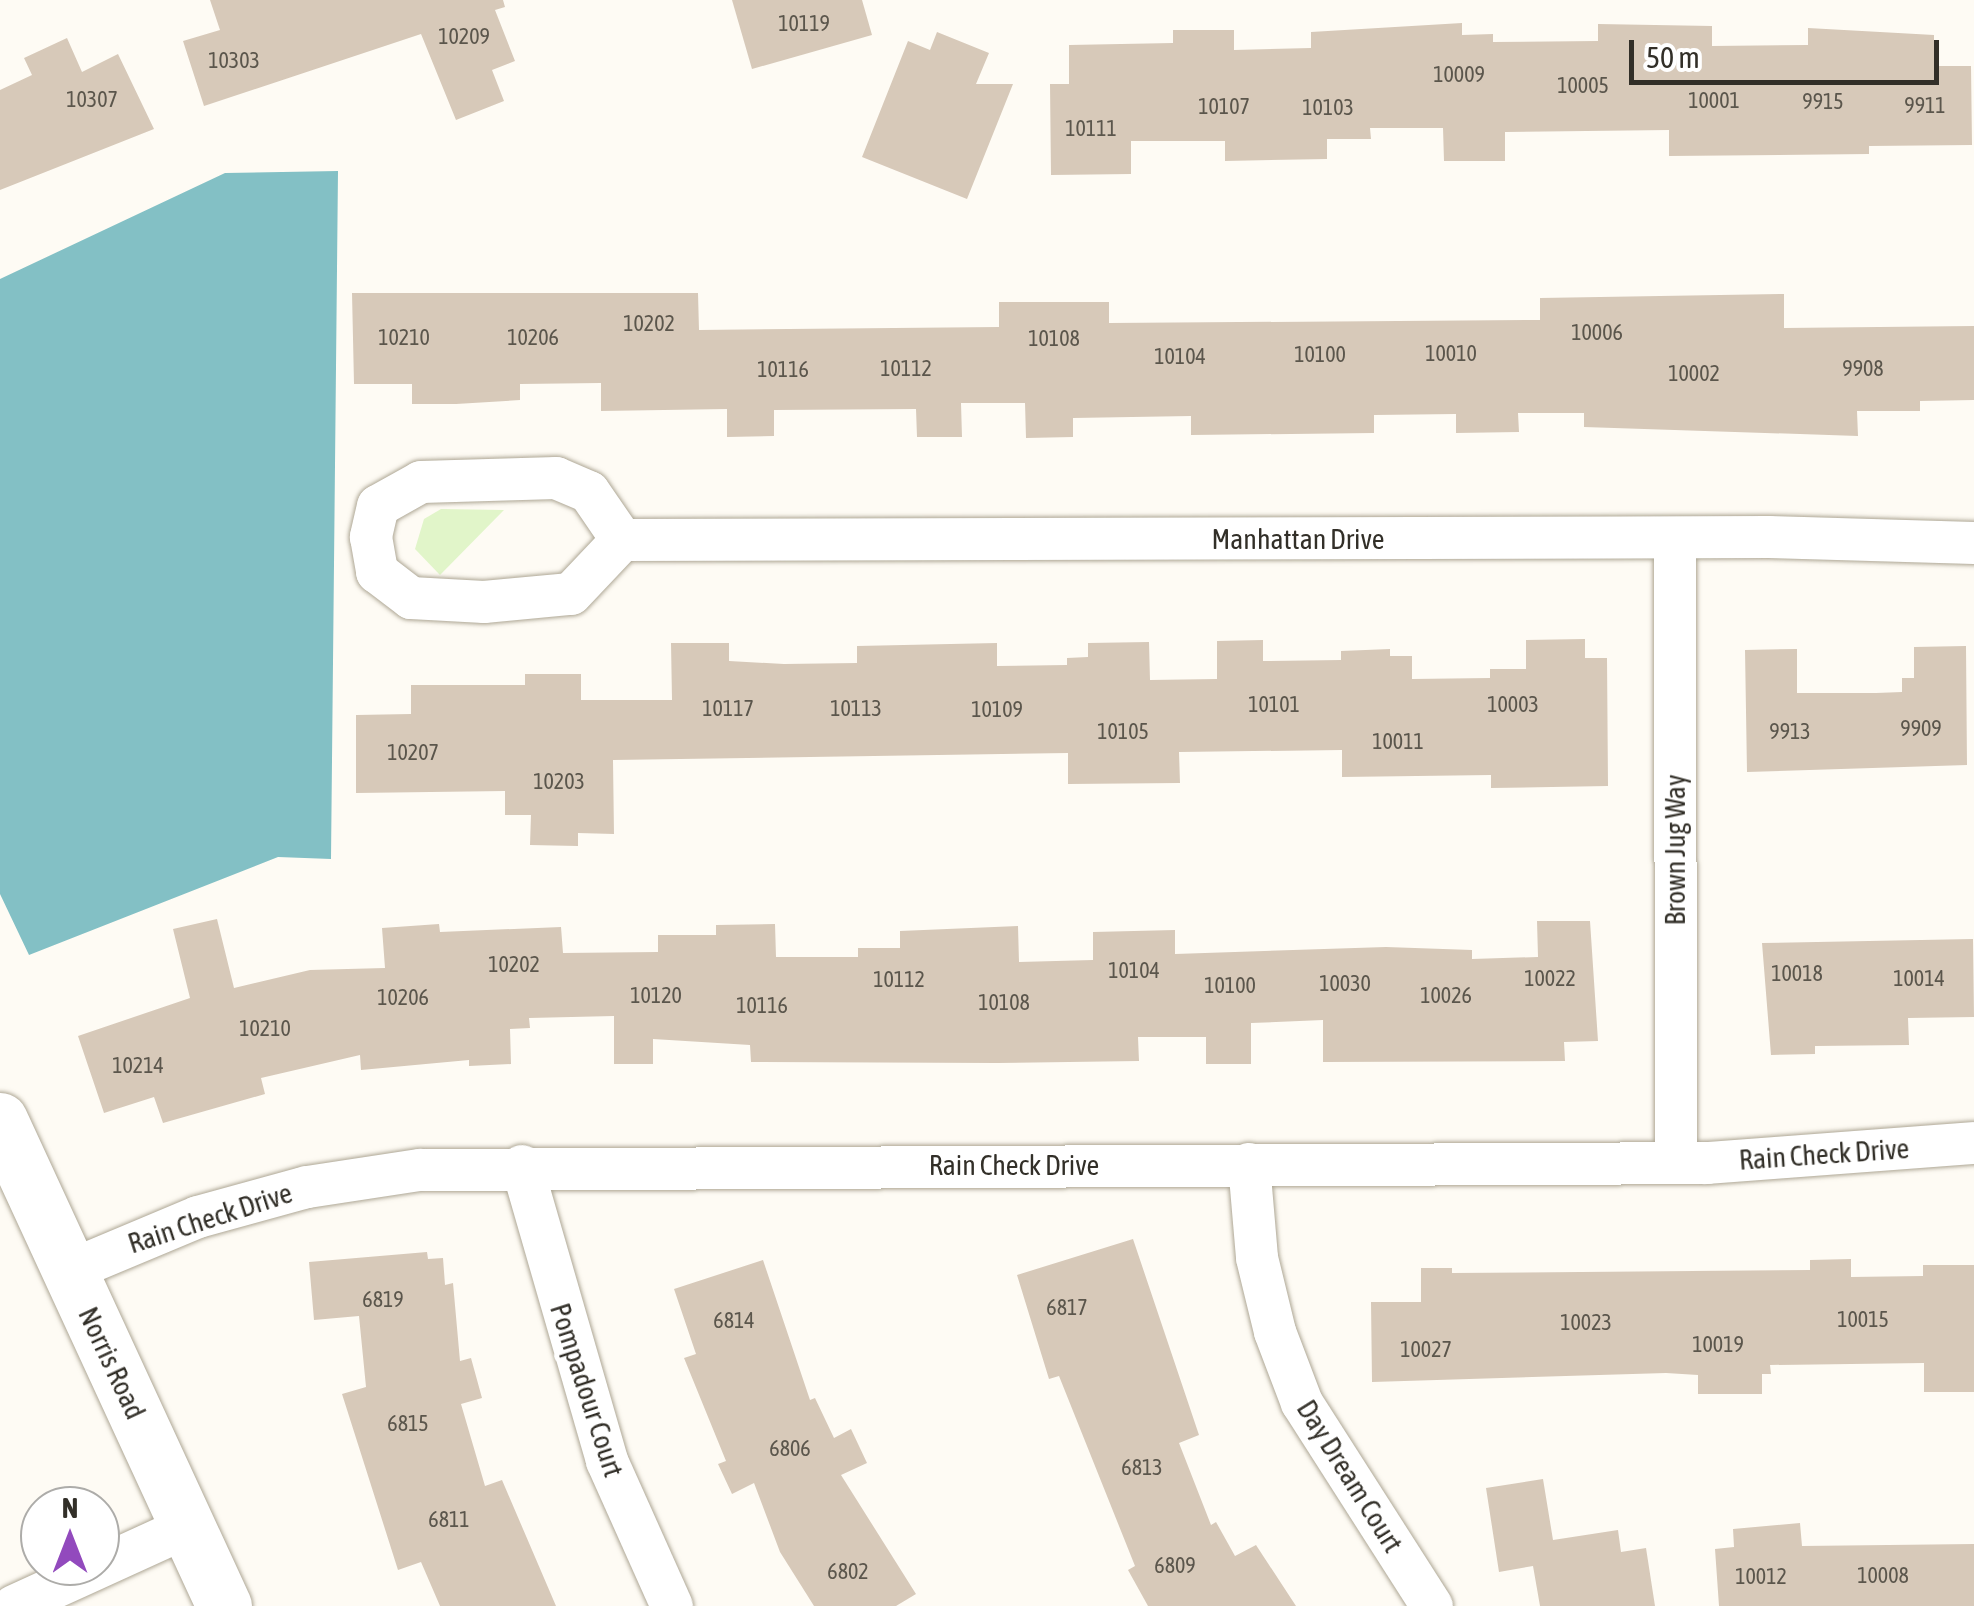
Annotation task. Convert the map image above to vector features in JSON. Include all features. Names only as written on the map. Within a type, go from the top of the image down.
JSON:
[{"type":"street","points":[[556,478],[589,492],[622,540],[571,594],[484,602],[410,598],[377,572],[371,537],[378,506],[421,482],[556,478]]},
{"type":"street","name":"Manhattan Drive","points":[[622,540],[1674,538],[1974,543]]},
{"type":"street","name":"Brown Jug Way","points":[[1674,538],[1676,1163]]},
{"type":"street","name":"Norris Road","points":[[0,1120],[224,1606]]},
{"type":"street","name":"Rain Check Drive","points":[[69,1271],[198,1217],[307,1186],[420,1170],[522,1166],[1676,1163],[1974,1143]]},
{"type":"street","name":"Day Dream Court","points":[[1249,1164],[1257,1258],[1274,1332],[1302,1403],[1432,1606]]},
{"type":"street","name":"Pompadour Court","points":[[522,1166],[607,1461],[672,1606]]},
{"type":"street","points":[[14,1606],[188,1527]]},
{"type":"green space","points":[[441,509],[504,510],[440,575],[415,549],[424,519]]},
{"type":"water","points":[[338,171],[331,859],[278,857],[29,955],[0,894],[0,279],[225,173]]},
{"type":"building","points":[[210,0],[503,0],[505,7],[495,10],[515,61],[492,70],[504,101],[456,120],[421,34],[204,106],[183,41],[220,30]]},
{"type":"building","points":[[732,0],[862,0],[872,35],[752,69]]},
{"type":"building","points":[[1462,23],[1462,35],[1493,34],[1493,42],[1598,41],[1598,24],[1712,26],[1712,46],[1808,45],[1808,28],[1934,35],[1934,66],[1971,66],[1972,145],[1869,146],[1869,154],[1669,156],[1669,130],[1505,132],[1505,161],[1444,161],[1443,128],[1370,128],[1371,139],[1327,139],[1327,159],[1225,161],[1225,141],[1131,141],[1131,174],[1051,175],[1050,84],[1069,84],[1069,45],[1173,43],[1173,30],[1234,30],[1234,50],[1311,48],[1311,32]]},
{"type":"building","points":[[937,32],[989,53],[976,84],[1013,84],[967,199],[862,157],[908,41],[930,50]]},
{"type":"building","points":[[67,38],[82,72],[118,54],[154,129],[0,190],[0,90],[32,75],[24,58]]},
{"type":"building","points":[[352,293],[698,293],[699,330],[999,327],[999,302],[1109,302],[1109,323],[1540,320],[1540,298],[1784,294],[1784,328],[1974,326],[1974,400],[1920,401],[1920,411],[1857,411],[1858,436],[1584,427],[1584,413],[1518,413],[1519,432],[1456,433],[1456,414],[1374,415],[1374,433],[1191,435],[1191,416],[1073,418],[1073,437],[1026,438],[1025,403],[961,403],[962,437],[917,437],[916,409],[774,410],[774,436],[727,437],[727,409],[601,411],[601,383],[520,384],[520,400],[456,404],[412,404],[412,384],[354,384]]},
{"type":"building","points":[[1585,639],[1585,658],[1607,658],[1608,786],[1491,788],[1491,775],[1342,777],[1342,750],[1179,752],[1180,783],[1068,784],[1068,753],[613,760],[614,834],[578,833],[578,846],[530,845],[531,815],[505,815],[505,791],[356,793],[356,715],[411,714],[411,685],[525,685],[525,674],[581,674],[581,700],[672,700],[671,643],[729,643],[729,661],[784,664],[857,663],[857,646],[997,643],[997,666],[1067,665],[1067,658],[1088,657],[1088,643],[1149,642],[1150,680],[1217,679],[1217,641],[1263,640],[1263,661],[1341,660],[1341,651],[1390,649],[1390,656],[1412,656],[1412,679],[1490,678],[1490,669],[1526,669],[1526,640]]},
{"type":"building","points":[[1966,646],[1967,765],[1747,772],[1745,650],[1797,649],[1797,693],[1876,693],[1902,692],[1902,678],[1914,678],[1914,647]]},
{"type":"building","points":[[217,919],[234,988],[310,970],[385,968],[382,928],[439,924],[440,932],[561,927],[563,953],[658,952],[658,935],[716,935],[716,925],[775,924],[776,957],[858,957],[858,948],[900,948],[900,931],[1018,926],[1019,962],[1093,960],[1093,932],[1175,930],[1175,954],[1386,947],[1472,950],[1472,959],[1538,957],[1537,921],[1590,921],[1598,1041],[1564,1042],[1565,1061],[1323,1062],[1323,1020],[1251,1023],[1251,1064],[1206,1064],[1206,1037],[1138,1037],[1139,1061],[751,1062],[750,1045],[653,1039],[653,1064],[614,1064],[614,1016],[529,1018],[530,1028],[510,1029],[511,1064],[469,1066],[469,1060],[361,1070],[360,1055],[261,1078],[265,1094],[163,1123],[154,1097],[104,1113],[78,1036],[190,998],[173,929]]},
{"type":"building","points":[[1973,939],[1974,1017],[1908,1018],[1909,1045],[1815,1046],[1815,1054],[1771,1055],[1762,943]]},
{"type":"building","points":[[1133,1239],[1199,1435],[1179,1443],[1211,1525],[1216,1522],[1235,1556],[1256,1545],[1296,1606],[1148,1606],[1128,1570],[1135,1566],[1059,1376],[1049,1379],[1017,1275]]},
{"type":"building","points":[[427,1252],[428,1259],[443,1258],[445,1285],[453,1283],[460,1361],[471,1358],[482,1398],[461,1404],[485,1486],[502,1480],[556,1606],[440,1606],[421,1562],[398,1570],[342,1394],[366,1387],[359,1316],[314,1320],[309,1262]]},
{"type":"building","points":[[1851,1259],[1851,1277],[1923,1276],[1923,1265],[1974,1265],[1974,1392],[1924,1392],[1924,1363],[1770,1365],[1771,1374],[1762,1374],[1762,1394],[1698,1394],[1698,1375],[1666,1373],[1372,1382],[1371,1302],[1421,1302],[1421,1268],[1452,1268],[1452,1273],[1810,1270],[1810,1260]]},
{"type":"building","points":[[763,1260],[810,1400],[815,1398],[834,1438],[851,1429],[867,1463],[841,1475],[916,1594],[896,1606],[814,1606],[780,1552],[754,1483],[732,1494],[718,1464],[726,1461],[684,1358],[696,1354],[674,1289]]},
{"type":"building","points":[[1543,1479],[1553,1540],[1618,1530],[1621,1552],[1646,1548],[1655,1606],[1540,1606],[1533,1566],[1499,1572],[1486,1488]]},
{"type":"building","points":[[1800,1523],[1802,1546],[1974,1544],[1974,1606],[1719,1606],[1715,1549],[1734,1547],[1733,1529]]}]
